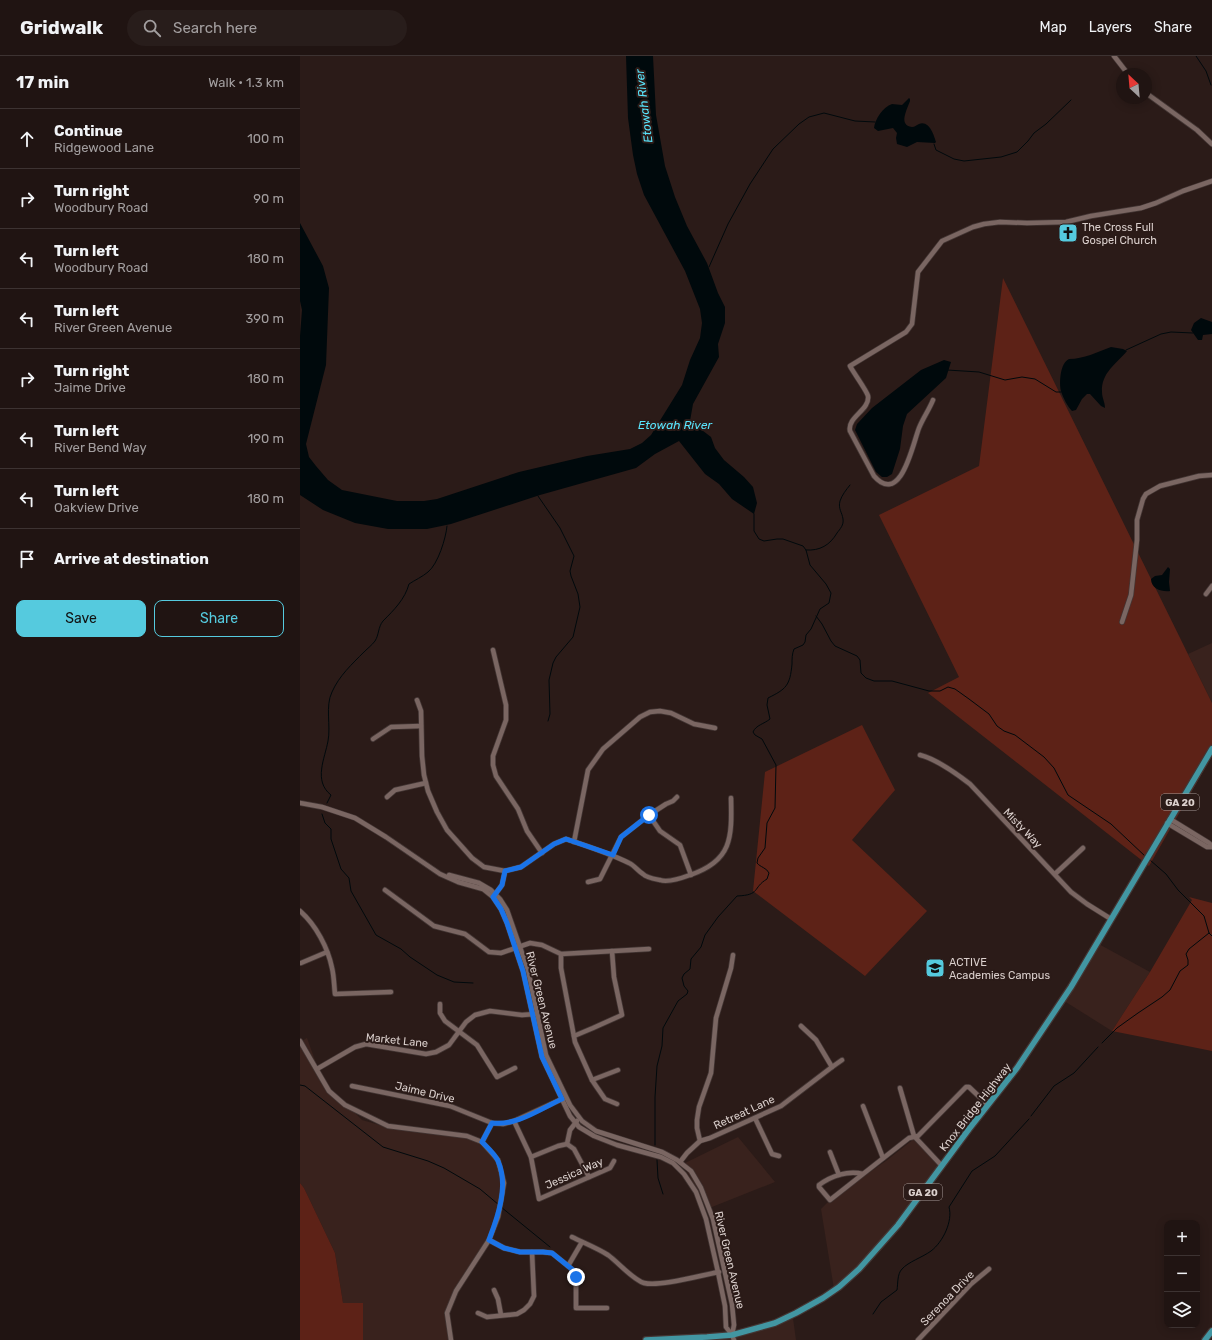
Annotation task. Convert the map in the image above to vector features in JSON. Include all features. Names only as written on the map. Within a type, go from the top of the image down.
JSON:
[{"type":"main road","name":"Knox Bridge Highway","points":[[646,1340],[733,1337],[775,1323],[811,1306],[839,1287],[859,1269],[889,1236],[1017,1068],[1061,1002],[1212,749]]},
{"type":"main road","points":[[1205,1340],[1212,1330]]},
{"type":"street","points":[[1114,56],[1123,68]]},
{"type":"street","points":[[1152,97],[1196,129],[1212,144]]},
{"type":"street","points":[[933,400],[919,427],[907,463],[901,475],[889,484],[879,481],[874,476],[849,428],[851,423],[863,409],[867,402],[868,396],[850,366],[906,332],[910,328],[913,318],[918,272],[942,241],[973,227],[984,224],[1000,222],[1066,222],[1091,216],[1141,208],[1212,181]]},
{"type":"street","points":[[1122,622],[1133,585],[1137,540],[1137,520],[1146,494],[1160,486],[1199,476],[1212,475]]},
{"type":"street","points":[[1206,594],[1212,586]]},
{"type":"street","points":[[493,650],[506,706],[506,720],[493,756],[493,765],[496,776],[518,809],[527,831],[542,853]]},
{"type":"street","points":[[417,700],[421,711],[422,756],[428,791],[447,830],[472,858],[484,867],[505,871],[521,867],[554,844],[566,839],[613,855],[631,864],[644,875],[662,881],[682,878],[705,870],[719,859],[727,846],[732,825],[731,798]]},
{"type":"street","points":[[574,842],[588,770],[603,749],[640,716],[650,712],[660,711],[671,713],[694,724],[715,728]]},
{"type":"street","points":[[374,739],[391,727],[421,726]]},
{"type":"street","name":"Misty Way","points":[[920,754],[957,774],[970,784],[1071,892],[1111,919]]},
{"type":"street","points":[[387,797],[395,790],[426,783]]},
{"type":"street","points":[[588,882],[600,879],[621,837],[649,815],[673,801],[677,797]]},
{"type":"street","name":"River Green Avenue","points":[[300,803],[322,807],[355,818],[440,874],[479,883],[491,890],[494,896],[500,899],[507,910],[546,1055],[570,1106],[580,1118],[596,1131],[662,1152],[680,1162],[691,1171],[701,1188],[713,1219],[725,1271],[732,1304],[734,1325],[733,1337]]},
{"type":"street","points":[[649,815],[660,831],[680,845],[691,875]]},
{"type":"street","points":[[1169,821],[1207,847],[1212,847]]},
{"type":"street","points":[[1055,874],[1083,848]]},
{"type":"street","points":[[494,896],[502,885],[505,871]]},
{"type":"street","points":[[384,890],[434,926],[465,934],[489,952],[501,952],[518,948],[530,943],[542,945],[561,954],[649,949]]},
{"type":"street","points":[[300,911],[309,919],[327,952],[332,968],[335,994],[391,992]]},
{"type":"street","points":[[574,1036],[622,1015],[614,978],[612,951]]},
{"type":"street","points":[[301,963],[327,952]]},
{"type":"street","points":[[561,954],[561,968],[575,1042],[592,1080],[605,1099],[617,1104]]},
{"type":"street","points":[[680,1162],[700,1141],[697,1128],[699,1107],[711,1073],[716,1018],[731,968],[733,955]]},
{"type":"street","points":[[440,1004],[440,1013],[445,1021],[477,1045],[497,1077],[515,1068]]},
{"type":"street","name":"Market Lane","points":[[317,1069],[355,1047],[366,1044],[426,1054],[436,1052],[449,1045],[466,1022],[475,1015],[490,1011],[522,1015],[535,1014]]},
{"type":"street","name":"River Green Avenue","points":[[535,1014],[542,1057],[570,1116],[579,1127],[594,1136],[617,1145],[661,1157],[673,1163],[684,1174],[696,1192],[706,1219],[718,1272],[725,1306],[726,1327],[733,1337]]},
{"type":"street","points":[[801,1026],[816,1040],[832,1066]]},
{"type":"street","points":[[300,1041],[329,1091],[345,1105],[388,1126],[467,1136],[482,1142],[498,1160],[504,1183],[498,1217],[489,1240],[456,1290],[447,1313],[450,1340]]},
{"type":"street","name":"Retreat Lane","points":[[700,1141],[710,1138],[781,1106],[832,1066],[842,1060]]},
{"type":"street","points":[[592,1080],[618,1070]]},
{"type":"street","name":"Jaime Drive","points":[[352,1086],[450,1106],[492,1123],[503,1124],[514,1121],[562,1099]]},
{"type":"street","points":[[863,1174],[855,1172],[829,1178],[819,1185],[830,1200],[909,1138],[918,1136],[966,1087],[969,1087],[988,1105]]},
{"type":"street","points":[[900,1088],[914,1136],[942,1166]]},
{"type":"street","points":[[863,1106],[883,1158]]},
{"type":"street","points":[[567,1144],[570,1130],[575,1122],[580,1118]]},
{"type":"street","points":[[755,1118],[772,1154],[779,1156]]},
{"type":"street","points":[[514,1121],[531,1157],[567,1144],[574,1149],[589,1177]]},
{"type":"street","points":[[482,1142],[492,1123]]},
{"type":"street","points":[[830,1152],[839,1176]]},
{"type":"street","name":"Jessica Way","points":[[531,1157],[539,1198],[610,1168],[614,1161]]},
{"type":"street","points":[[572,1237],[608,1255],[637,1280],[644,1283],[664,1283],[725,1271]]},
{"type":"street","points":[[489,1240],[504,1248],[520,1252],[552,1253],[573,1270],[576,1277],[576,1308],[607,1308]]},
{"type":"street","points":[[568,1266],[582,1242]]},
{"type":"street","points":[[478,1313],[487,1317],[518,1314],[530,1304],[534,1296],[532,1252]]},
{"type":"street","name":"Serenoa Drive","points":[[918,1340],[971,1284],[989,1269]]},
{"type":"street","points":[[494,1290],[498,1299],[501,1315]]},
{"type":"shaded area","points":[[1003,278],[1212,703],[1212,756],[1149,866],[928,693],[959,677],[879,515],[979,466]]},
{"type":"shaded area","points":[[1212,643],[1212,703],[1188,654]]},
{"type":"shaded area","points":[[862,725],[895,790],[852,840],[927,911],[865,976],[753,891],[765,772]]},
{"type":"shaded area","points":[[1189,897],[1212,903],[1212,1051],[1112,1031],[1150,972],[1192,900]]},
{"type":"shaded area","points":[[1095,942],[1150,972],[1112,1031],[1061,999]]},
{"type":"shaded area","points":[[307,1038],[320,1074],[334,1098],[362,1120],[397,1130],[441,1130],[482,1142],[499,1166],[504,1184],[499,1209],[488,1243],[450,1302],[449,1340],[363,1340],[363,1303],[343,1303],[335,1253],[304,1188],[300,1183],[300,1042]]},
{"type":"shaded area","points":[[738,1137],[775,1182],[707,1209],[683,1164]]},
{"type":"shaded area","points":[[915,1138],[942,1165],[860,1268],[834,1289],[821,1209],[833,1197],[886,1161]]},
{"type":"shaded area","points":[[300,1183],[304,1188],[335,1253],[343,1303],[363,1303],[363,1340],[300,1340]]},
{"type":"shaded area","points":[[792,1311],[796,1340],[707,1340],[707,1334],[755,1331]]},
{"type":"water","name":"Etowah River","points":[[626,56],[653,56],[656,115],[665,166],[675,197],[687,226],[707,263],[725,307],[725,323],[718,344],[719,357],[693,404],[690,421],[711,437],[715,448],[724,460],[753,487],[757,503],[754,514],[732,499],[719,484],[705,474],[679,441],[655,454],[636,468],[540,495],[451,524],[427,529],[388,529],[355,523],[323,510],[300,495],[300,336],[302,310],[300,301],[300,223],[323,266],[329,288],[326,365],[306,444],[309,457],[316,466],[328,480],[342,490],[397,501],[424,501],[437,499],[519,472],[587,456],[630,449],[642,443],[651,435],[682,385],[690,360],[700,338],[702,323],[700,309],[685,271],[644,195],[637,174],[628,118]]},
{"type":"water","points":[[909,98],[910,101],[904,120],[905,123],[912,127],[923,123],[926,124],[932,132],[936,142],[935,143],[917,142],[907,147],[897,144],[897,133],[893,128],[878,131],[874,128],[878,117],[886,108],[892,104],[902,105]]},
{"type":"water","points":[[1201,318],[1212,322],[1212,334],[1203,335],[1202,340],[1198,340],[1191,330],[1194,323]]},
{"type":"water","points":[[1111,347],[1127,351],[1110,369],[1104,379],[1102,385],[1102,396],[1105,408],[1101,406],[1090,394],[1087,394],[1082,399],[1076,410],[1072,411],[1063,397],[1060,383],[1062,369],[1066,361],[1069,359],[1085,357]]},
{"type":"water","points":[[944,360],[951,362],[946,378],[907,414],[903,426],[900,449],[892,474],[887,477],[882,477],[876,472],[855,430],[857,424],[872,408],[921,370]]},
{"type":"water","points":[[1168,567],[1170,569],[1170,591],[1164,591],[1155,587],[1151,582],[1151,579],[1155,576],[1162,575]]},
{"type":"waterway","points":[[1196,56],[1206,71],[1211,85]]},
{"type":"waterway","points":[[934,144],[936,150],[954,159],[964,161],[1001,157],[1017,152],[1034,133],[1046,124],[1071,100]]},
{"type":"waterway","points":[[709,267],[728,224],[750,184],[773,149],[799,124],[809,117],[824,113],[855,121],[875,122]]},
{"type":"waterway","points":[[1126,350],[1161,334],[1171,332],[1193,333]]},
{"type":"waterway","points":[[947,370],[979,372],[1005,380],[1022,377],[1035,379],[1056,392],[1061,392]]},
{"type":"waterway","points":[[806,550],[820,548],[828,544],[840,528],[843,521],[840,501],[850,485]]},
{"type":"waterway","points":[[538,496],[560,528],[574,556],[570,571],[578,594],[580,607],[573,637],[556,657],[553,663],[549,680],[550,714],[548,721]]},
{"type":"waterway","points":[[655,1145],[655,1097],[657,1066],[662,1046],[663,1028],[678,1001],[687,994],[688,991],[684,986],[682,978],[690,969],[691,959],[701,947],[705,935],[718,917],[737,896],[753,893],[759,885],[767,879],[769,873],[757,863],[758,858],[765,848],[767,823],[775,808],[776,765],[762,739],[753,732],[758,726],[770,719],[767,705],[768,698],[786,686],[790,677],[794,649],[803,645],[805,642],[806,635],[811,629],[820,609],[829,603],[831,593],[826,584],[810,565],[806,550],[803,546],[783,539],[764,541],[759,539],[754,531],[754,514]]},
{"type":"waterway","points":[[327,803],[331,795],[326,789],[321,776],[329,735],[328,710],[332,692],[346,670],[375,641],[381,623],[402,599],[409,584],[426,574],[432,568],[441,550],[447,526]]},
{"type":"waterway","points":[[816,616],[835,646],[857,656],[860,660],[861,673],[866,678],[874,681],[892,681],[929,691],[940,691],[948,687],[955,689],[969,699],[989,714],[997,726],[1004,731],[1015,735],[1044,757],[1054,768],[1068,795],[1111,824],[1146,857]]},
{"type":"waterway","points":[[322,814],[325,823],[331,829],[331,839],[341,869],[349,878],[351,891],[376,935],[401,949],[410,957],[437,975],[454,982],[473,983]]},
{"type":"waterway","points":[[1150,860],[1166,874],[1178,890],[1204,916],[1209,933],[1212,936]]},
{"type":"waterway","points":[[1102,1043],[1117,1028],[1170,990],[1180,971],[1188,965],[1186,954],[1189,949],[1209,933]]},
{"type":"waterway","points":[[1031,1116],[1054,1086],[1074,1073],[1098,1047]]},
{"type":"waterway","points":[[300,1085],[305,1086],[383,1147],[428,1161],[444,1168],[480,1189],[499,1205]]},
{"type":"waterway","points":[[873,1314],[881,1302],[897,1290],[900,1271],[908,1264],[931,1251],[943,1237],[950,1219],[949,1207],[972,1171],[995,1156],[1029,1119]]},
{"type":"waterway","points":[[657,1160],[658,1178],[663,1194]]},
{"type":"waterway","points":[[501,1207],[550,1247]]},
{"type":"place","name":"The Cross Full Gospel Church","points":[[1068,233]]},
{"type":"place","name":"ACTIVE Academies Campus","points":[[935,968]]},
{"type":"route","points":[[576,1277],[573,1270],[552,1253],[520,1252],[504,1248],[489,1240],[498,1217],[504,1183],[498,1160],[482,1142],[492,1123],[503,1124],[514,1121],[562,1099],[542,1057],[523,971],[507,923],[501,909],[493,897],[502,885],[505,871],[521,867],[554,844],[566,839],[613,855],[621,837],[649,815]]}]
